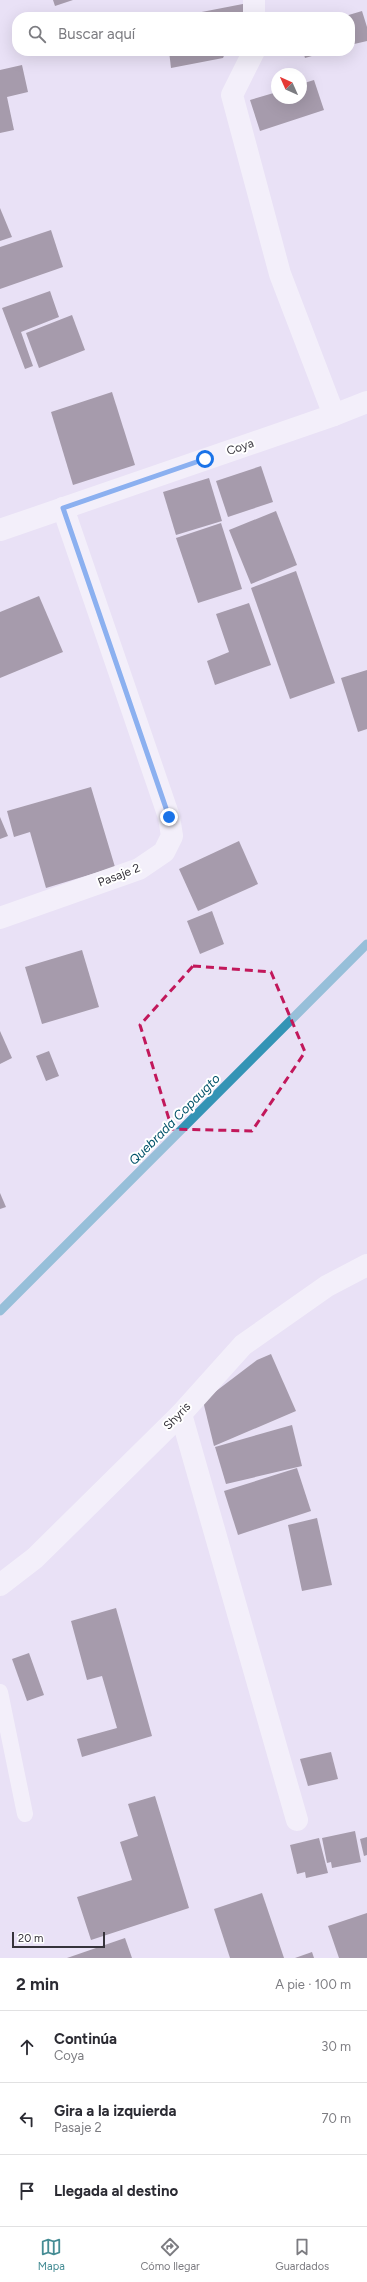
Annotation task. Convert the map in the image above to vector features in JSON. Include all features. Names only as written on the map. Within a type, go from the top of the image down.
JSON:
[{"type":"street","points":[[254,0],[254,12]]},
{"type":"street","points":[[252,56],[232,95],[280,274],[334,415]]},
{"type":"street","name":"Coya","points":[[0,530],[334,415],[367,402]]},
{"type":"street","name":"Pasaje 2","points":[[0,918],[140,869],[164,852],[172,836],[169,817],[63,508]]},
{"type":"street","name":"Shyris","points":[[0,1585],[35,1558],[181,1414],[243,1345],[327,1286],[367,1265]]},
{"type":"street","points":[[181,1414],[297,1820]]},
{"type":"lane","points":[[0,1692],[24,1814]]},
{"type":"highlighted area","points":[[193,966],[271,972],[305,1052],[252,1131],[172,1129],[140,1025]]},
{"type":"building","points":[[53,0],[73,0],[55,6]]},
{"type":"building","points":[[248,3],[244,12],[202,12]]},
{"type":"building","points":[[362,11],[367,27],[367,41],[355,44],[355,13]]},
{"type":"building","points":[[170,56],[224,56],[223,58],[171,68]]},
{"type":"building","points":[[22,65],[28,92],[7,97],[14,130],[0,133],[0,70]]},
{"type":"building","points":[[314,80],[324,110],[260,131],[250,100],[271,94],[271,104],[307,104],[307,82]]},
{"type":"building","points":[[0,208],[12,237],[0,241]]},
{"type":"building","points":[[51,230],[63,267],[0,289],[0,247]]},
{"type":"building","points":[[50,291],[59,317],[21,332],[33,366],[25,369],[2,308]]},
{"type":"building","points":[[72,315],[85,350],[39,368],[26,333]]},
{"type":"building","points":[[112,392],[135,465],[73,485],[51,412]]},
{"type":"building","points":[[261,466],[273,502],[228,517],[216,481]]},
{"type":"building","points":[[209,478],[222,521],[176,535],[163,492]]},
{"type":"building","points":[[276,511],[297,565],[251,584],[229,530]]},
{"type":"building","points":[[221,523],[242,589],[198,603],[176,538]]},
{"type":"building","points":[[296,571],[335,683],[290,699],[251,588]]},
{"type":"building","points":[[39,596],[63,652],[0,678],[0,612]]},
{"type":"building","points":[[249,603],[271,665],[215,685],[207,661],[229,652],[216,614]]},
{"type":"building","points":[[367,670],[367,729],[358,732],[341,678]]},
{"type":"building","points":[[91,787],[115,867],[46,888],[30,832],[14,837],[7,811]]},
{"type":"building","points":[[0,817],[8,836],[0,839]]},
{"type":"building","points":[[239,841],[258,884],[198,911],[179,869]]},
{"type":"building","points":[[212,911],[224,944],[200,954],[187,921]]},
{"type":"building","points":[[82,950],[99,1007],[42,1024],[25,967]]},
{"type":"building","points":[[0,1031],[12,1058],[0,1064]]},
{"type":"building","points":[[49,1051],[59,1076],[46,1081],[36,1056]]},
{"type":"building","points":[[0,1193],[6,1207],[0,1209]]},
{"type":"building","points":[[271,1354],[296,1411],[214,1446],[203,1401],[257,1360]]},
{"type":"building","points":[[292,1425],[302,1466],[226,1484],[215,1447]]},
{"type":"building","points":[[297,1468],[311,1511],[238,1535],[224,1491]]},
{"type":"building","points":[[317,1518],[332,1585],[302,1591],[288,1525]]},
{"type":"building","points":[[116,1608],[152,1736],[82,1757],[77,1739],[117,1728],[102,1676],[87,1680],[71,1621]]},
{"type":"building","points":[[29,1653],[44,1695],[27,1701],[12,1659]]},
{"type":"building","points":[[331,1752],[338,1779],[308,1786],[300,1759]]},
{"type":"building","points":[[155,1796],[189,1908],[91,1940],[77,1897],[132,1880],[120,1842],[138,1836],[128,1804]]},
{"type":"building","points":[[355,1831],[361,1862],[332,1868],[331,1862],[327,1863],[322,1838]]},
{"type":"building","points":[[367,1837],[367,1855],[364,1856],[360,1839]]},
{"type":"building","points":[[319,1838],[328,1873],[306,1878],[305,1872],[297,1874],[290,1845]]},
{"type":"building","points":[[262,1893],[284,1958],[230,1958],[214,1909]]},
{"type":"building","points":[[367,1913],[367,1958],[339,1958],[328,1926]]},
{"type":"building","points":[[125,1938],[132,1958],[67,1958]]},
{"type":"building","points":[[312,1952],[314,1958],[295,1958]]},
{"type":"waterway","name":"Quebrada Copaugto","points":[[0,1311],[367,944]]},
{"type":"route","points":[[169,817],[63,508],[205,459]]}]
